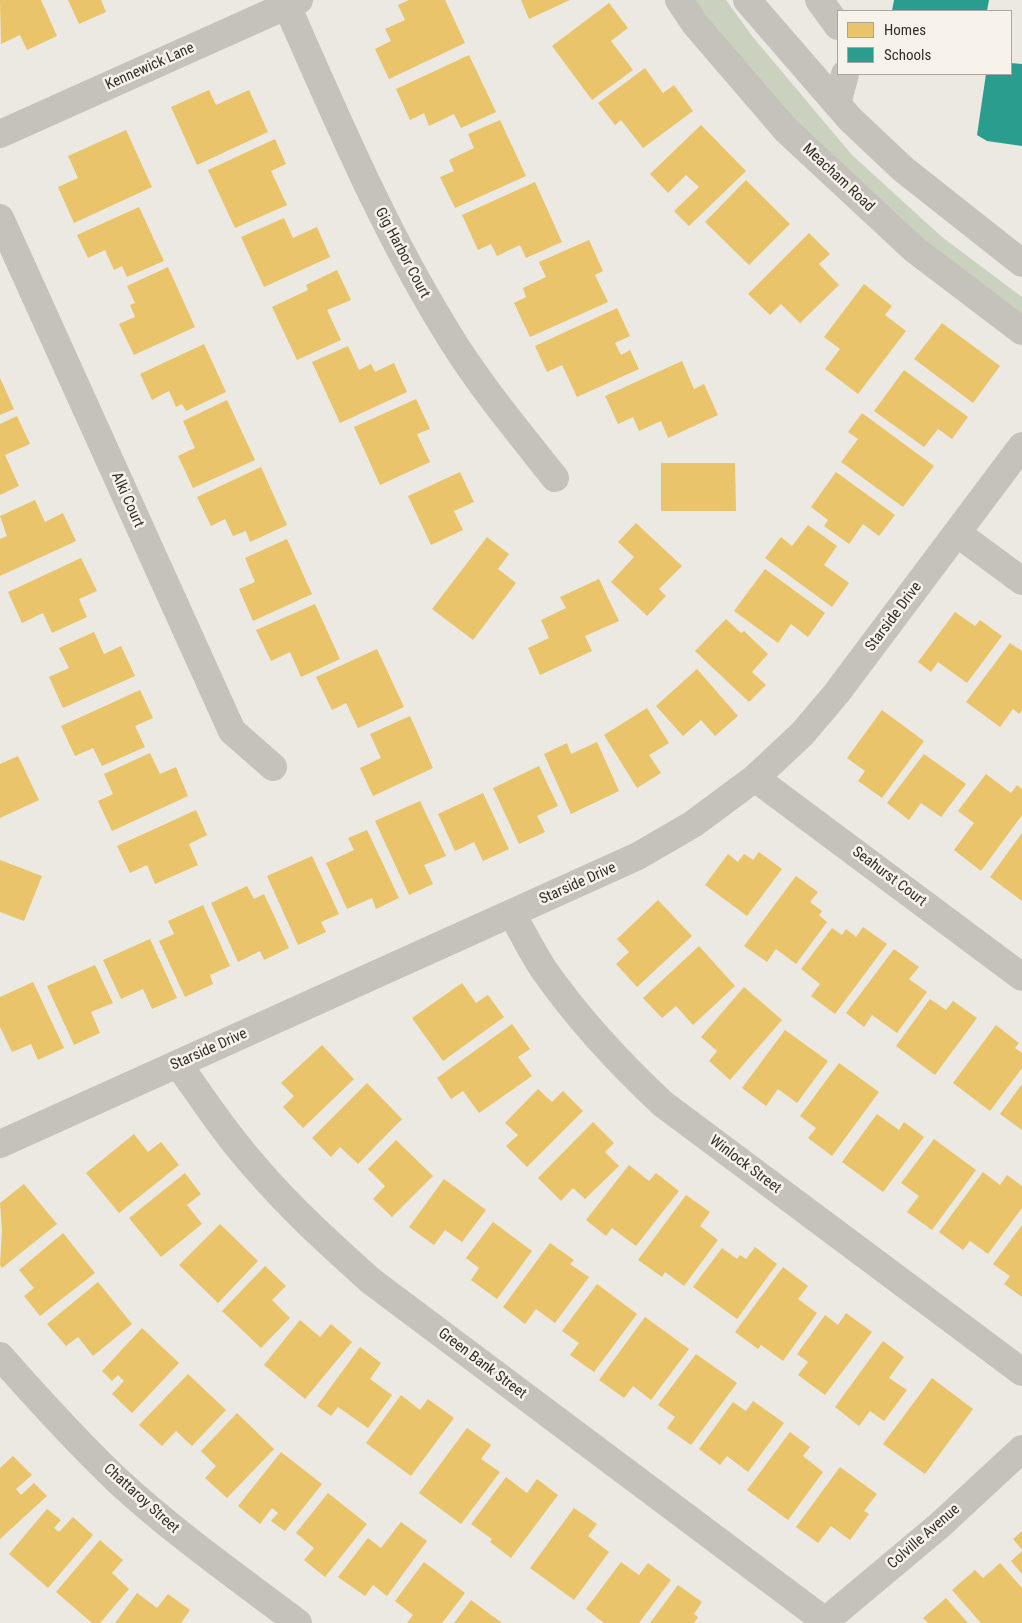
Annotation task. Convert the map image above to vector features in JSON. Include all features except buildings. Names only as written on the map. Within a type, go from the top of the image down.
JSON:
[{"type":"street","name":"Meacham Road","points":[[679,0],[695,24],[786,130],[914,249],[1022,331]]},
{"type":"street","points":[[747,0],[837,104],[904,169],[1022,263]]},
{"type":"street","points":[[819,0],[837,25]]},
{"type":"street","name":"Kennewick Lane","points":[[0,134],[293,3]]},
{"type":"street","name":"Gig Harbor Court","points":[[293,3],[373,198],[412,273],[461,354],[505,415],[555,478]]},
{"type":"street","points":[[837,104],[845,75]]},
{"type":"street","name":"Alki Court","points":[[0,218],[232,731],[273,768]]},
{"type":"street","name":"Starside Drive","points":[[0,1144],[638,856],[694,824],[755,778],[802,734],[836,694],[1022,446]]},
{"type":"street","points":[[957,533],[1022,582]]},
{"type":"street","name":"Seahurst Court","points":[[755,778],[1022,977]]},
{"type":"street","name":"Winlock Street","points":[[512,914],[544,969],[588,1029],[624,1068],[663,1104],[1022,1372]]},
{"type":"street","name":"Green Bank Street","points":[[178,1064],[255,1168],[311,1227],[371,1281],[824,1622]]},
{"type":"street","name":"Chattaroy Street","points":[[0,1356],[56,1420],[118,1480],[184,1537],[298,1623]]},
{"type":"street","name":"Colville Avenue","points":[[824,1622],[940,1525],[1022,1449]]},
{"type":"green space","points":[[694,0],[726,0],[752,36],[852,155],[942,237],[1022,297],[1022,315],[1010,308],[849,179],[747,72]]}]
